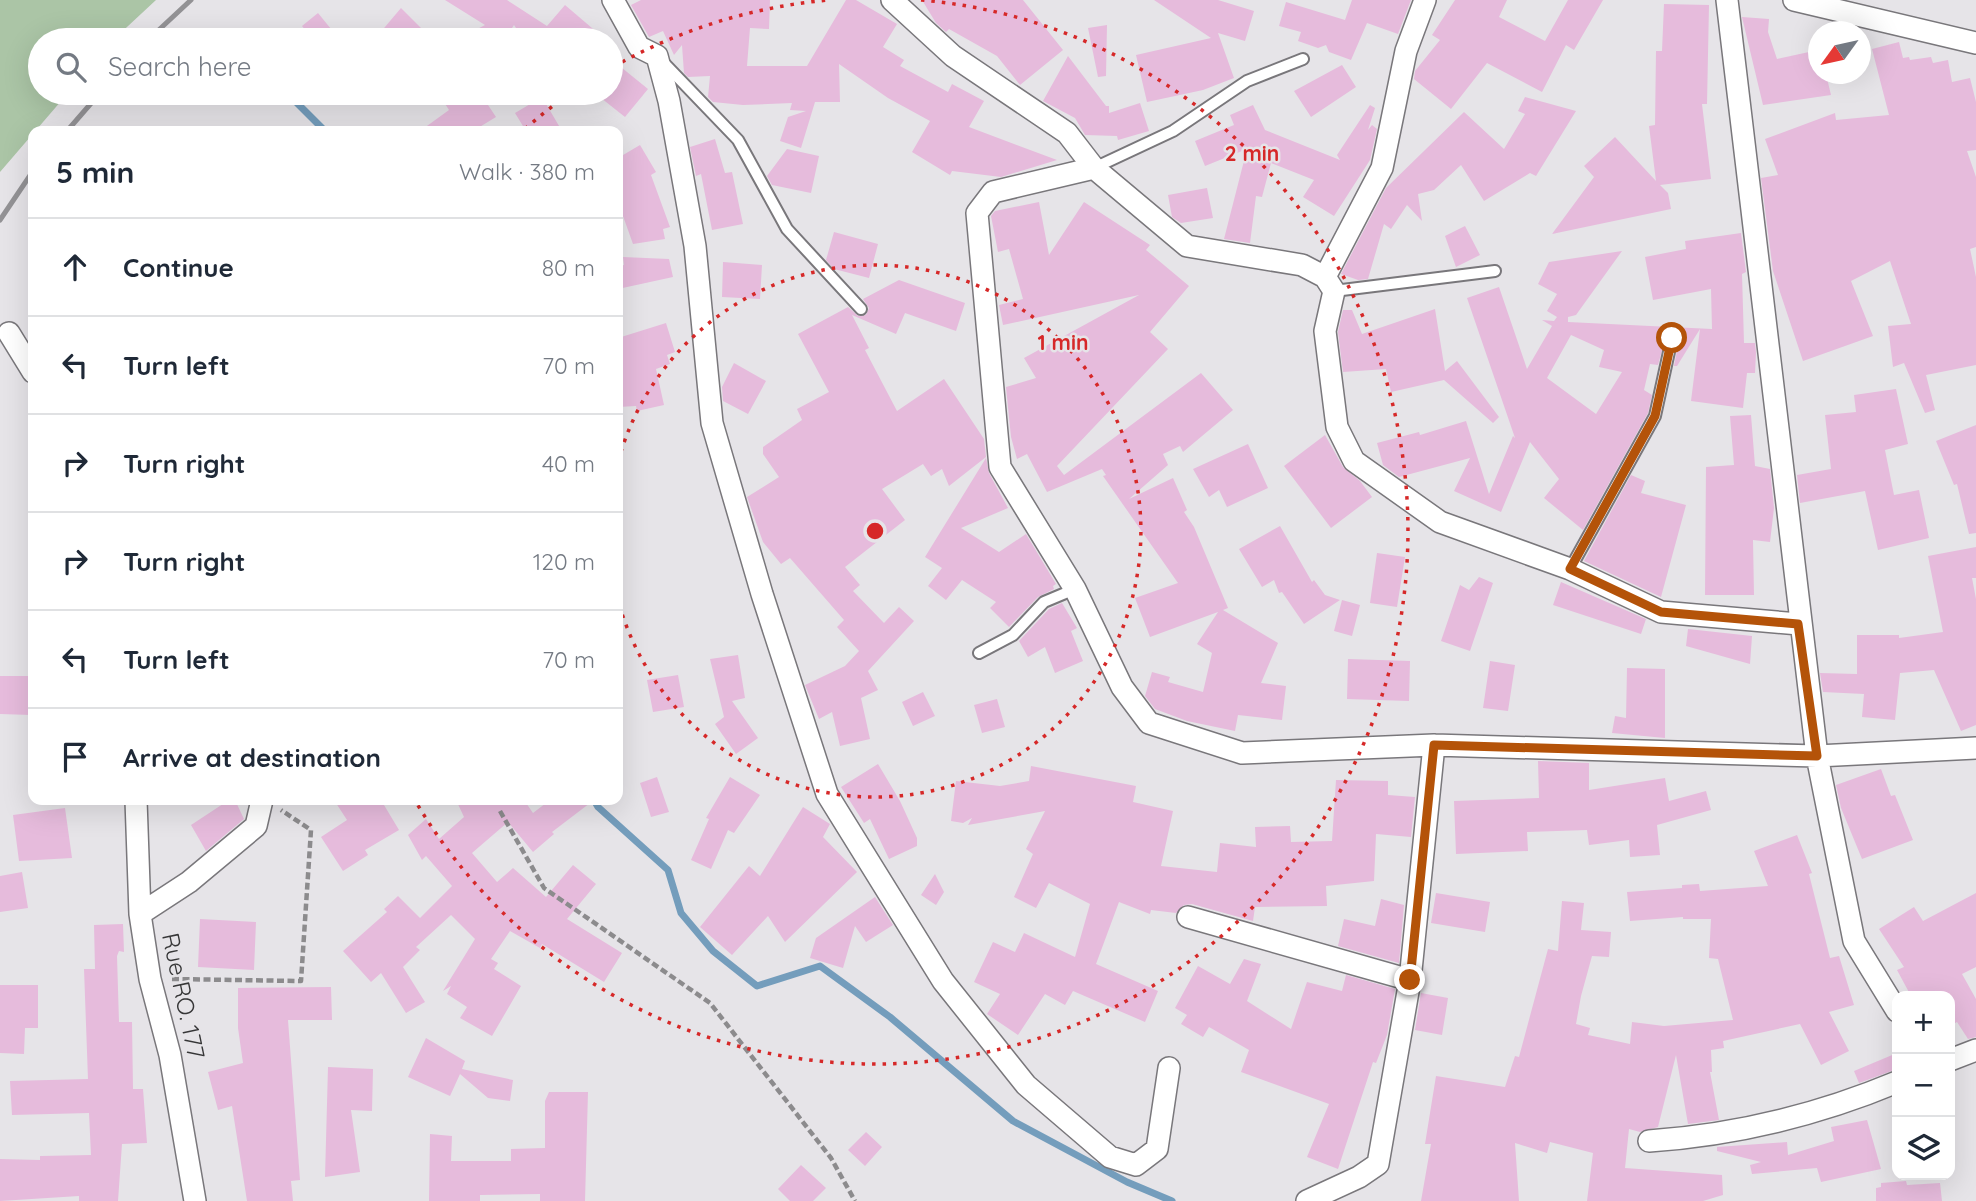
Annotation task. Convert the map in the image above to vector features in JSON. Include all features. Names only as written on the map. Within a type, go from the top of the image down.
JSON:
[{"type":"street","points":[[613,0],[639,47],[657,56],[669,101],[695,246],[712,423],[762,594],[827,794],[943,981],[1026,1086],[1110,1157],[1136,1165],[1157,1149],[1169,1068]]},
{"type":"street","points":[[892,0],[953,56],[1068,133],[1094,168],[1187,246],[1302,265],[1329,284]]},
{"type":"street","points":[[1425,0],[1406,51],[1382,168],[1329,284],[1325,331],[1337,427],[1354,461],[1440,522],[1570,569],[1661,612],[1798,624]]},
{"type":"street","points":[[1727,0],[1798,624],[1817,756],[1854,941],[1892,1003]]},
{"type":"street","points":[[1794,0],[1976,43]]},
{"type":"street","points":[[1094,168],[993,192],[977,213],[1000,467],[1075,589],[1122,687],[1149,723],[1242,753],[1434,745],[1817,756],[1976,748]]},
{"type":"street","points":[[0,356],[9,333],[28,364]]},
{"type":"street","points":[[1307,1201],[1359,1177],[1378,1164],[1410,980],[1434,745]]},
{"type":"street","name":"Rue RO. 177","points":[[135,805],[140,914],[150,979],[170,1055],[195,1201]]},
{"type":"street","points":[[140,914],[188,882],[256,826],[269,805]]},
{"type":"street","points":[[1188,916],[1410,980]]},
{"type":"street","points":[[1955,1058],[1976,1050]]},
{"type":"street","points":[[1649,1141],[1740,1131],[1845,1104],[1892,1084]]},
{"type":"lane","points":[[657,56],[738,140],[787,229],[860,309]]},
{"type":"lane","points":[[1094,168],[1173,131],[1247,81],[1303,59]]},
{"type":"lane","points":[[1329,284],[1495,271]]},
{"type":"lane","points":[[1570,569],[1655,416],[1672,338]]},
{"type":"lane","points":[[979,653],[1013,635],[1044,602],[1075,589]]},
{"type":"path","points":[[150,979],[301,981],[311,830],[272,805]]},
{"type":"path","points":[[500,811],[544,888],[710,1003],[831,1158],[855,1201]]},
{"type":"green space","points":[[0,0],[156,0],[126,28],[28,28],[28,105],[58,105],[40,126],[28,126],[28,139],[0,172]]},
{"type":"building","points":[[445,0],[507,0],[547,26],[565,5],[592,28],[516,28],[514,25],[512,28],[479,28],[485,25]]},
{"type":"building","points":[[641,0],[770,0],[769,29],[750,28],[747,66],[807,66],[846,0],[856,0],[897,24],[883,47],[904,60],[900,66],[948,92],[952,84],[984,101],[969,127],[1057,160],[1001,177],[952,171],[950,175],[912,152],[930,121],[888,98],[839,64],[840,102],[815,102],[801,148],[780,141],[788,117],[806,111],[790,110],[792,103],[743,105],[713,102],[708,97],[710,76],[688,77],[684,73],[682,45],[674,55],[663,31],[649,37],[631,5]]},
{"type":"building","points":[[922,0],[1023,0],[1063,50],[1020,85],[997,56],[949,29],[946,32],[936,23]]},
{"type":"building","points":[[1154,0],[1218,0],[1254,11],[1245,41],[1218,33],[1234,78],[1203,90],[1147,102],[1136,55],[1211,38]]},
{"type":"building","points":[[1352,0],[1411,0],[1398,34],[1367,23],[1351,60],[1329,52],[1326,45],[1318,48],[1298,41],[1301,32],[1279,26],[1286,2],[1345,20]]},
{"type":"building","points":[[1455,0],[1507,0],[1499,17],[1545,41],[1568,0],[1603,0],[1574,50],[1566,45],[1542,92],[1487,63],[1451,109],[1414,79],[1415,71],[1440,40],[1432,35]]},
{"type":"building","points":[[1664,4],[1709,5],[1707,104],[1702,104],[1711,179],[1660,185],[1668,193],[1671,209],[1552,234],[1594,177],[1584,166],[1615,137],[1656,181],[1649,126],[1655,125],[1656,51],[1662,51]]},
{"type":"building","points":[[401,8],[421,28],[384,28]]},
{"type":"building","points":[[318,13],[330,28],[304,28],[302,26]]},
{"type":"building","points":[[1742,17],[1769,19],[1768,32],[1777,59],[1808,52],[1808,84],[1828,84],[1831,95],[1763,105]]},
{"type":"building","points":[[1107,25],[1106,76],[1098,77],[1088,28]]},
{"type":"building","points":[[1899,42],[1903,58],[1909,57],[1910,60],[1931,57],[1933,63],[1948,60],[1952,82],[1970,78],[1976,102],[1976,150],[1967,151],[1976,177],[1976,247],[1970,249],[1976,277],[1976,365],[1926,375],[1935,410],[1925,413],[1904,363],[1893,367],[1888,326],[1911,324],[1890,261],[1851,281],[1873,336],[1803,361],[1773,271],[1761,178],[1778,175],[1765,139],[1835,113],[1836,120],[1889,115],[1872,49]]},
{"type":"building","points":[[1068,56],[1106,106],[1109,106],[1109,113],[1140,103],[1149,131],[1118,140],[1117,136],[1085,135],[1075,118],[1043,101]]},
{"type":"building","points":[[1342,65],[1356,87],[1311,117],[1294,91]]},
{"type":"building","points":[[623,69],[648,89],[625,117],[610,105],[623,105]]},
{"type":"building","points":[[1525,97],[1576,111],[1536,176],[1530,173],[1484,201],[1461,165],[1434,190],[1418,194],[1422,221],[1407,205],[1391,229],[1384,224],[1368,279],[1358,280],[1341,274],[1386,188],[1464,112],[1504,149],[1525,114],[1518,111]]},
{"type":"building","points":[[446,105],[488,105],[496,117],[481,126],[427,126],[449,110]]},
{"type":"building","points":[[528,105],[547,105],[559,126],[523,126],[515,113]]},
{"type":"building","points":[[1253,105],[1265,130],[1340,160],[1337,155],[1370,105],[1375,108],[1368,130],[1372,125],[1377,129],[1370,160],[1334,216],[1303,197],[1314,180],[1271,163],[1262,197],[1256,196],[1250,243],[1224,239],[1247,149],[1205,166],[1195,141],[1234,125],[1230,115]]},
{"type":"building","points":[[715,139],[725,173],[732,172],[743,224],[712,230],[701,174],[696,176],[690,147]]},
{"type":"building","points":[[640,145],[656,172],[651,175],[670,227],[663,229],[665,239],[633,244],[623,216],[623,155]]},
{"type":"building","points":[[787,149],[819,156],[811,193],[772,185],[767,176]]},
{"type":"building","points":[[1207,188],[1213,218],[1181,223],[1172,217],[1168,195]]},
{"type":"building","points":[[1039,202],[1049,255],[1084,202],[1150,245],[1146,250],[1189,286],[1150,332],[1168,349],[1057,466],[1064,475],[1201,373],[1233,410],[1183,452],[1180,446],[1163,454],[1168,465],[1129,499],[1173,478],[1187,510],[1184,512],[1194,527],[1228,608],[1223,610],[1278,643],[1261,683],[1286,686],[1282,720],[1238,715],[1235,731],[1187,721],[1155,709],[1145,696],[1152,672],[1170,677],[1168,682],[1203,692],[1212,653],[1197,644],[1218,612],[1150,637],[1135,598],[1178,583],[1103,476],[1106,475],[1102,469],[1047,492],[1027,454],[1017,459],[1011,437],[1006,387],[1036,378],[1024,358],[1139,295],[1003,325],[999,305],[1023,299],[1009,249],[998,252],[991,216],[995,211]]},
{"type":"building","points":[[1465,226],[1480,255],[1456,267],[1445,236]]},
{"type":"building","points":[[834,232],[878,244],[869,278],[834,269],[826,260]]},
{"type":"building","points":[[1741,233],[1746,272],[1742,274],[1744,343],[1755,343],[1756,353],[1755,373],[1747,373],[1743,408],[1691,401],[1700,329],[1677,366],[1674,366],[1680,336],[1674,331],[1667,332],[1658,365],[1650,364],[1644,390],[1652,395],[1648,413],[1583,530],[1544,498],[1559,479],[1530,442],[1501,512],[1454,491],[1470,458],[1399,477],[1383,465],[1377,443],[1419,432],[1420,435],[1466,421],[1489,494],[1513,436],[1515,438],[1467,298],[1499,287],[1527,369],[1552,326],[1542,320],[1554,321],[1557,317],[1547,311],[1557,294],[1538,284],[1549,262],[1622,251],[1576,315],[1568,317],[1568,322],[1712,329],[1711,289],[1653,300],[1645,257],[1686,249],[1685,241]],"holes":[[[1571,335],[1604,350],[1599,367],[1622,372],[1596,414],[1547,378]]]},
{"type":"building","points":[[623,257],[669,259],[673,277],[623,288]]},
{"type":"building","points":[[723,262],[762,265],[760,299],[722,297]]},
{"type":"building","points":[[899,280],[965,303],[956,331],[905,313],[896,334],[852,315],[869,348],[865,350],[897,411],[944,379],[984,439],[986,457],[949,486],[942,469],[931,476],[923,464],[882,489],[905,520],[845,567],[860,585],[853,591],[884,623],[899,607],[914,621],[868,671],[878,690],[861,698],[870,739],[840,746],[832,712],[819,719],[805,685],[845,666],[859,651],[837,627],[844,620],[790,558],[781,564],[763,542],[747,497],[779,477],[763,454],[763,447],[802,420],[797,409],[829,392],[798,334],[848,307],[858,316],[866,315],[869,308],[863,299]]},
{"type":"building","points":[[1435,309],[1445,371],[1457,361],[1499,417],[1493,423],[1444,380],[1391,392],[1386,369],[1343,372],[1338,332],[1343,310],[1352,310],[1362,334]]},
{"type":"building","points":[[666,323],[675,352],[667,355],[670,364],[656,369],[664,405],[637,411],[636,406],[623,407],[623,336]]},
{"type":"building","points":[[734,363],[766,381],[748,414],[723,401],[722,387]]},
{"type":"building","points":[[1896,389],[1908,444],[1885,450],[1894,495],[1919,490],[1929,538],[1878,550],[1865,491],[1800,503],[1797,475],[1831,469],[1825,415],[1856,412],[1854,395]]},
{"type":"building","points":[[1751,415],[1755,466],[1770,469],[1774,508],[1770,542],[1753,540],[1754,595],[1705,595],[1706,467],[1734,465],[1730,416]]},
{"type":"building","points":[[1976,425],[1976,533],[1969,534],[1957,484],[1954,485],[1936,441]]},
{"type":"building","points":[[1325,435],[1343,467],[1360,481],[1372,497],[1331,528],[1284,466]]},
{"type":"building","points":[[1248,444],[1268,488],[1227,507],[1219,490],[1209,497],[1193,469]]},
{"type":"building","points":[[986,458],[989,473],[1008,508],[961,528],[999,552],[1026,534],[1056,584],[1054,589],[1038,597],[1009,627],[990,608],[996,602],[962,580],[946,600],[928,586],[942,568],[925,557]]},
{"type":"building","points":[[1631,475],[1645,481],[1641,493],[1686,505],[1661,597],[1584,561]]},
{"type":"building","points":[[1280,526],[1312,582],[1314,580],[1325,595],[1340,600],[1304,624],[1282,592],[1279,593],[1274,580],[1262,587],[1239,549]]},
{"type":"building","points":[[1976,547],[1976,578],[1972,578],[1976,599],[1976,725],[1961,731],[1934,670],[1900,673],[1895,720],[1862,717],[1864,694],[1823,692],[1820,673],[1857,674],[1857,635],[1899,635],[1899,638],[1943,632],[1928,556]]},
{"type":"building","points":[[1377,553],[1405,557],[1397,607],[1370,603]]},
{"type":"building","points":[[1479,577],[1493,583],[1470,651],[1441,641],[1460,585],[1469,590]]},
{"type":"building","points":[[1561,582],[1646,619],[1641,634],[1553,605]]},
{"type":"building","points":[[1342,600],[1360,605],[1352,636],[1334,631]]},
{"type":"building","points":[[1062,603],[1077,628],[1071,631],[1083,661],[1055,673],[1045,647],[1028,657],[1019,641],[1049,609]]},
{"type":"building","points":[[1688,629],[1752,636],[1750,664],[1686,646]]},
{"type":"building","points":[[738,655],[745,698],[732,701],[758,738],[736,754],[715,724],[724,717],[710,659]]},
{"type":"building","points":[[1348,659],[1410,661],[1409,701],[1347,699]]},
{"type":"building","points":[[1490,661],[1515,665],[1508,711],[1483,708]]},
{"type":"building","points":[[1627,668],[1665,669],[1665,738],[1612,733],[1615,716],[1626,718]]},
{"type":"building","points":[[678,675],[684,707],[653,712],[647,680]]},
{"type":"building","points":[[0,676],[28,676],[28,715],[0,714]]},
{"type":"building","points":[[923,692],[935,716],[913,726],[902,702]]},
{"type":"building","points":[[997,699],[1005,727],[982,733],[974,705]]},
{"type":"building","points":[[1538,761],[1589,763],[1589,790],[1665,778],[1669,801],[1706,791],[1711,810],[1657,825],[1660,855],[1630,857],[1629,840],[1589,845],[1587,830],[1527,832],[1528,851],[1456,854],[1454,801],[1539,798]]},
{"type":"building","points":[[878,764],[900,801],[917,838],[917,846],[889,859],[870,819],[864,823],[841,787]]},
{"type":"building","points":[[1031,766],[1136,786],[1133,802],[1173,811],[1161,866],[1217,872],[1220,843],[1256,847],[1255,827],[1290,826],[1291,842],[1332,841],[1336,780],[1388,781],[1388,795],[1415,797],[1411,837],[1376,834],[1374,881],[1326,886],[1327,906],[1255,907],[1253,921],[1192,904],[1184,905],[1176,913],[1151,910],[1150,914],[1119,902],[1096,964],[1158,991],[1145,1022],[1073,991],[1065,1005],[1045,994],[1018,1035],[987,1014],[1000,994],[974,982],[993,942],[1015,952],[1024,933],[1075,957],[1090,904],[1049,883],[1036,908],[1014,897],[1033,854],[1026,849],[1045,811],[968,825],[972,818],[963,823],[951,821],[956,781],[1000,786],[1029,781]]},
{"type":"building","points":[[1881,769],[1913,840],[1862,859],[1841,808],[1836,785]]},
{"type":"building","points":[[657,777],[669,812],[651,817],[640,783]]},
{"type":"building","points":[[730,777],[760,795],[734,833],[728,830],[711,869],[691,860],[709,819],[706,818]]},
{"type":"building","points":[[221,805],[237,805],[244,819],[206,851],[191,825]]},
{"type":"building","points":[[337,805],[384,805],[399,830],[365,850],[368,855],[343,871],[321,837],[347,820]]},
{"type":"building","points":[[458,805],[527,805],[533,813],[543,805],[587,805],[552,832],[554,834],[533,852],[508,822],[472,853],[497,882],[513,868],[546,897],[573,865],[596,884],[567,919],[622,953],[604,982],[542,944],[540,948],[510,931],[491,959],[498,963],[494,969],[521,986],[492,1036],[460,1018],[467,1007],[447,994],[451,986],[443,991],[475,939],[451,915],[416,947],[420,950],[403,967],[425,1002],[406,1013],[381,973],[371,982],[343,951],[387,912],[384,909],[398,896],[420,918],[452,886],[426,856],[422,860],[408,835],[426,819],[439,839],[464,817]]},
{"type":"building","points":[[803,807],[830,824],[823,837],[857,872],[785,942],[768,916],[732,955],[700,927],[749,866],[760,876]]},
{"type":"building","points":[[65,808],[72,858],[19,861],[13,815]]},
{"type":"building","points":[[1797,835],[1812,873],[1809,874],[1830,958],[1839,956],[1854,1005],[1829,1012],[1849,1051],[1821,1065],[1800,1024],[1723,1041],[1724,1048],[1711,1050],[1710,1072],[1719,1120],[1688,1124],[1676,1055],[1658,1127],[1640,1132],[1629,1129],[1625,1168],[1722,1175],[1723,1195],[1703,1201],[1587,1201],[1593,1153],[1550,1142],[1547,1153],[1515,1143],[1519,1201],[1421,1201],[1431,1144],[1425,1144],[1436,1076],[1505,1087],[1515,1056],[1519,1057],[1548,949],[1558,951],[1562,901],[1584,903],[1581,930],[1611,932],[1609,957],[1592,956],[1581,996],[1576,1024],[1590,1028],[1588,1035],[1630,1044],[1632,1022],[1664,1026],[1733,1020],[1718,959],[1709,958],[1711,919],[1683,917],[1630,921],[1627,892],[1699,884],[1700,891],[1768,886],[1754,851]]},
{"type":"building","points":[[22,872],[28,908],[0,912],[0,876]]},
{"type":"building","points":[[935,874],[944,892],[936,905],[921,895]]},
{"type":"building","points":[[1436,893],[1490,902],[1485,932],[1431,923]]},
{"type":"building","points":[[1976,893],[1976,967],[1962,974],[1976,999],[1976,1037],[1968,1039],[1957,1022],[1955,1023],[1955,991],[1908,991],[1897,970],[1904,967],[1879,929],[1914,907],[1923,921]]},
{"type":"building","points":[[875,897],[893,925],[866,942],[855,926],[843,968],[810,958],[816,938]]},
{"type":"building","points":[[1381,899],[1404,905],[1399,963],[1338,946],[1344,919],[1375,926]]},
{"type":"building","points":[[200,919],[256,922],[254,970],[198,967]]},
{"type":"building","points":[[123,924],[124,952],[119,951],[117,956],[119,1022],[132,1022],[133,1089],[143,1089],[147,1143],[122,1144],[118,1201],[79,1201],[79,1196],[0,1201],[0,1159],[40,1160],[40,1156],[91,1155],[89,1113],[12,1115],[10,1081],[88,1079],[84,969],[95,969],[94,925]]},
{"type":"building","points":[[1244,959],[1261,964],[1247,1001],[1291,1029],[1307,982],[1342,991],[1346,975],[1395,989],[1387,1035],[1376,1063],[1373,1062],[1338,1169],[1307,1157],[1329,1104],[1241,1072],[1249,1050],[1209,1027],[1203,1037],[1181,1024],[1187,1015],[1175,1008],[1198,966],[1230,984]]},
{"type":"building","points":[[0,985],[38,985],[38,1028],[25,1028],[24,1054],[0,1053]]},
{"type":"building","points":[[331,987],[332,1020],[288,1020],[300,1180],[291,1181],[293,1201],[247,1201],[232,1106],[218,1110],[208,1072],[243,1063],[238,1028],[238,988]]},
{"type":"building","points":[[1421,993],[1448,998],[1442,1035],[1415,1030]]},
{"type":"building","points":[[426,1038],[465,1061],[462,1069],[513,1080],[510,1101],[488,1098],[460,1074],[450,1096],[408,1077]]},
{"type":"building","points":[[1892,1055],[1892,1071],[1859,1083],[1854,1071]]},
{"type":"building","points":[[328,1067],[373,1069],[372,1111],[351,1110],[360,1172],[325,1177]]},
{"type":"building","points":[[549,1092],[588,1092],[585,1201],[540,1201],[540,1194],[480,1195],[480,1201],[429,1201],[430,1134],[452,1136],[451,1161],[511,1161],[511,1149],[545,1148],[545,1101]]},
{"type":"building","points":[[1867,1120],[1881,1169],[1821,1182],[1817,1168],[1752,1174],[1750,1165],[1761,1162],[1717,1151],[1717,1147],[1787,1142],[1788,1155],[1834,1141],[1831,1127]]},
{"type":"building","points":[[866,1132],[882,1147],[865,1166],[848,1150]]},
{"type":"building","points":[[801,1165],[826,1188],[813,1201],[790,1201],[778,1189]]},
{"type":"building","points":[[1906,1181],[1907,1185],[1940,1183],[1942,1201],[1876,1201],[1876,1188],[1881,1187],[1881,1183]]},
{"type":"waterway","points":[[299,105],[320,126]]},
{"type":"waterway","points":[[597,805],[668,870],[681,913],[713,951],[757,986],[820,966],[890,1017],[1013,1121],[1127,1182],[1172,1201]]},
{"type":"railway","points":[[161,28],[191,0]]},
{"type":"railway","points":[[71,126],[90,105]]},
{"type":"railway","points":[[0,220],[28,178]]},
{"type":"route","points":[[1410,980],[1434,745],[1817,756],[1798,624],[1661,612],[1570,569],[1655,416],[1672,338]]}]
